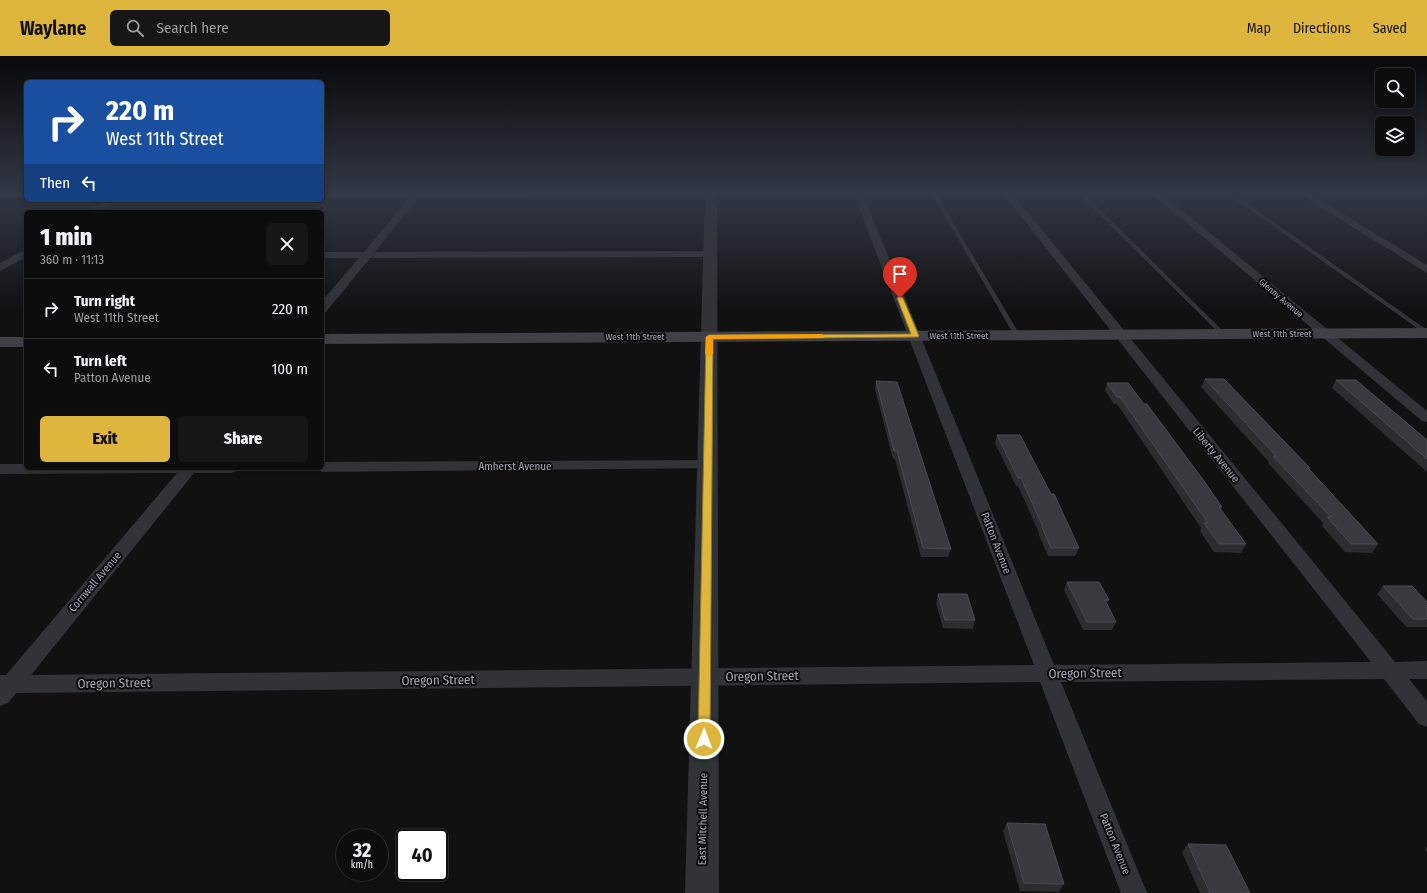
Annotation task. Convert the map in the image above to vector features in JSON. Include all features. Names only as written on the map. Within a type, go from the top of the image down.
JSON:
[{"type":"main road","name":"West 11th Street","points":[[324,339],[1427,333]]},
{"type":"main road","points":[[0,342],[24,342]]},
{"type":"street","points":[[324,307],[386,231]]},
{"type":"street","name":"East Mitchell Avenue","points":[[702,893],[710,231]]},
{"type":"street","name":"Patton Avenue","points":[[874,231],[1134,893]]},
{"type":"street","name":"Liberty Avenue","points":[[1037,231],[1427,717]]},
{"type":"street","name":"Glenny Avenue","points":[[1201,231],[1427,418]]},
{"type":"street","points":[[1364,231],[1427,270]]},
{"type":"street","points":[[324,256],[710,254]]},
{"type":"street","points":[[0,257],[24,255]]},
{"type":"street","points":[[0,268],[24,255]]},
{"type":"street","name":"Amherst Avenue","points":[[324,467],[708,465]]},
{"type":"street","points":[[0,469],[24,469]]},
{"type":"street","name":"Cornwall Avenue","points":[[4,688],[188,470]]},
{"type":"street","name":"Oregon Street","points":[[4,688],[705,677],[1427,670]]},
{"type":"lane","points":[[956,231],[1017,335]]},
{"type":"lane","points":[[1119,231],[1223,334]]},
{"type":"lane","points":[[1282,231],[1427,333]]},
{"type":"building","points":[[1205,379],[1224,379],[1310,468],[1308,468],[1378,544],[1351,544],[1327,517],[1331,517],[1273,456],[1276,456]]},
{"type":"building","points":[[1336,380],[1356,380],[1427,440],[1427,459]]},
{"type":"building","points":[[876,381],[897,382],[951,549],[923,548],[897,451],[894,451]]},
{"type":"building","points":[[1107,383],[1128,383],[1144,404],[1147,404],[1204,481],[1222,507],[1219,507],[1246,544],[1219,544],[1204,523],[1208,523],[1120,397],[1117,397]]},
{"type":"building","points":[[997,435],[1020,435],[1051,494],[1054,494],[1079,548],[1051,548],[1021,478],[1018,478]]},
{"type":"building","points":[[1067,582],[1099,582],[1109,600],[1105,600],[1116,622],[1087,622]]},
{"type":"building","points":[[1383,586],[1412,586],[1427,602],[1427,619],[1413,619]]},
{"type":"building","points":[[938,594],[967,594],[975,620],[945,620]]},
{"type":"building","points":[[1007,823],[1045,824],[1064,884],[1024,883]]},
{"type":"building","points":[[1188,844],[1226,845],[1250,893],[1210,893]]},
{"type":"slow traffic","points":[[709,354],[709,337],[822,336]]},
{"type":"route","points":[[704,739],[709,337],[916,336],[900,298]]}]
